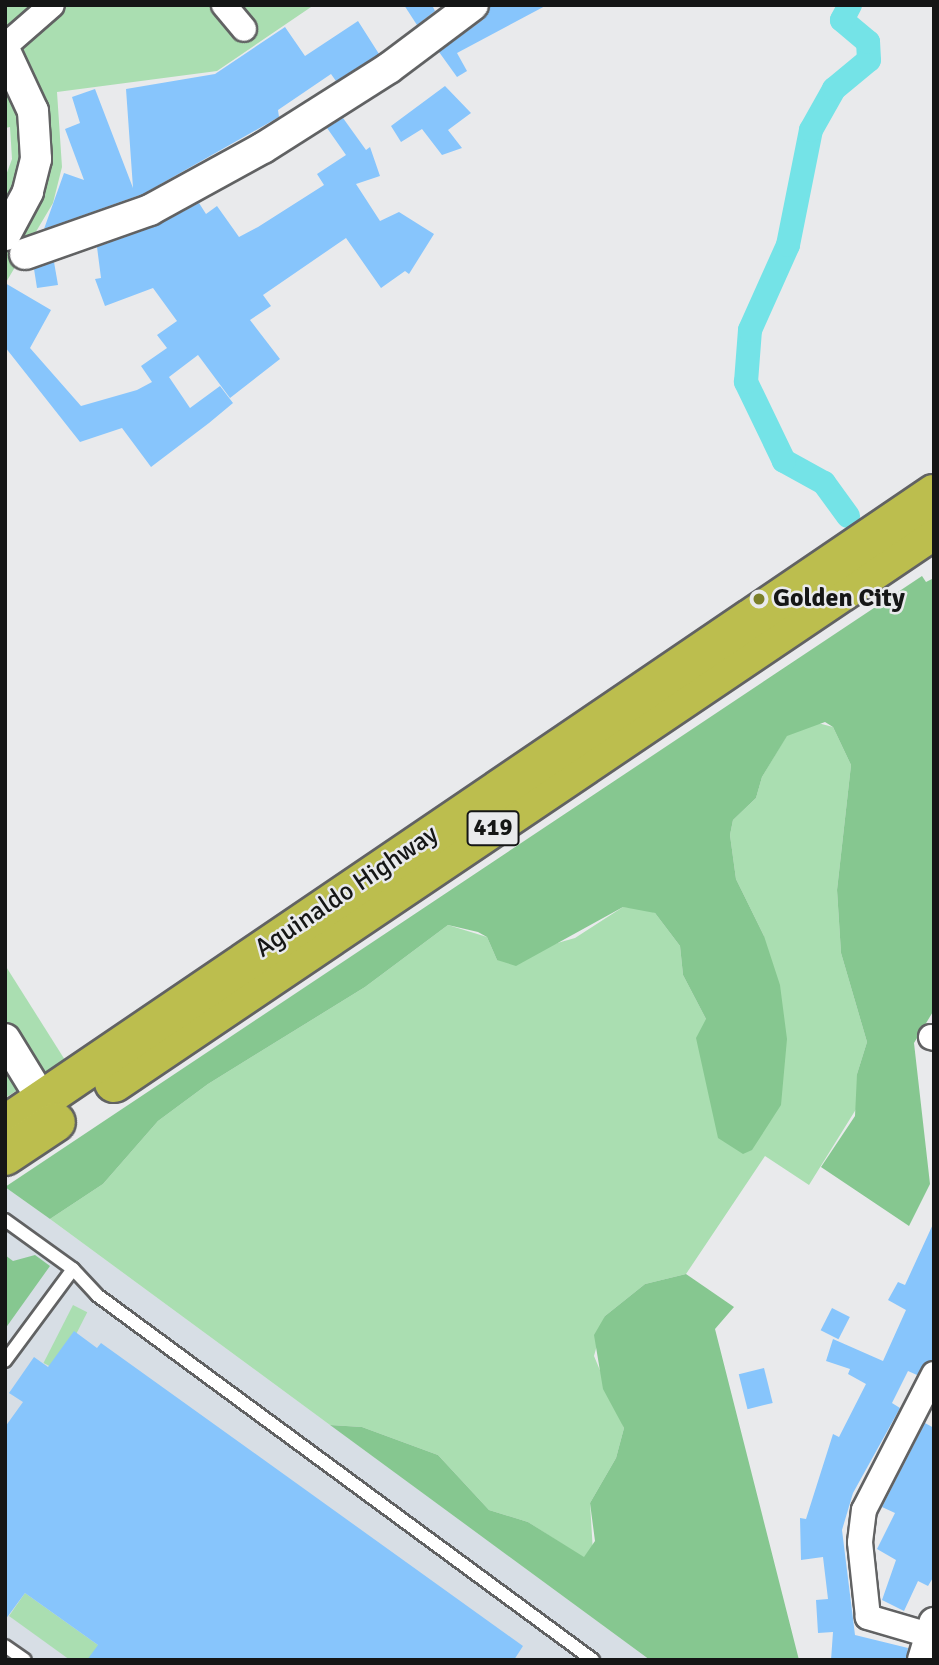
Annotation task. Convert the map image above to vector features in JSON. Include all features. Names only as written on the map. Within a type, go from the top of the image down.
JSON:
[{"type":"highway","name":"Aguinaldo Highway","points":[[5,1156],[20,1122],[934,494]]},
{"type":"highway","name":"Aguinaldo Highway","points":[[20,1122],[934,530]]},
{"type":"street","points":[[52,5],[5,49],[33,111],[36,159],[15,244],[149,210],[263,148],[389,68],[473,5]]},
{"type":"street","points":[[224,5],[244,29]]},
{"type":"street","points":[[5,1039],[20,1122]]},
{"type":"street","points":[[929,1639],[868,1617],[860,1542],[864,1510],[934,1374]]},
{"type":"lane","points":[[5,1220],[73,1269],[97,1295],[593,1660]]},
{"type":"lane","points":[[5,1361],[73,1269]]},
{"type":"lane","points":[[5,1646],[25,1660]]},
{"type":"shaded area","points":[[5,1187],[50,1219],[650,1660],[5,1660]]},
{"type":"green space","points":[[5,5],[314,5],[217,71],[57,92],[62,167],[53,203],[5,284],[5,178],[12,159],[10,127],[5,128]]},
{"type":"green space","points":[[922,576],[926,582],[934,578],[934,1010],[914,1043],[930,1184],[909,1226],[821,1167],[855,1116],[857,1074],[867,1042],[841,953],[837,890],[851,765],[833,727],[825,722],[787,736],[762,777],[756,798],[733,820],[730,835],[736,879],[764,936],[780,985],[787,1039],[781,1105],[752,1150],[743,1154],[718,1138],[696,1038],[706,1019],[683,975],[680,946],[655,913],[623,907],[516,966],[497,960],[487,937],[478,932],[448,925],[365,987],[208,1084],[158,1121],[103,1184],[50,1219],[5,1187]]},
{"type":"green space","points":[[814,722],[833,727],[851,765],[837,890],[841,953],[867,1042],[857,1074],[858,1106],[809,1185],[765,1156],[686,1274],[645,1284],[605,1316],[594,1356],[624,1428],[616,1458],[590,1503],[593,1552],[584,1558],[528,1522],[489,1510],[438,1455],[362,1427],[330,1425],[50,1219],[103,1184],[158,1121],[208,1084],[365,987],[448,925],[487,937],[497,960],[575,938],[623,907],[644,908],[655,913],[680,946],[683,975],[706,1019],[764,936],[736,879],[730,835],[733,820],[756,798],[762,777],[787,735]]},
{"type":"green space","points":[[5,965],[65,1060],[5,1098]]},
{"type":"green space","points":[[5,1255],[13,1261],[35,1255],[50,1266],[5,1329]]},
{"type":"green space","points":[[686,1274],[734,1307],[715,1329],[799,1660],[650,1660],[330,1425],[362,1427],[438,1455],[489,1510],[528,1522],[584,1557],[595,1541],[590,1503],[616,1458],[624,1428],[603,1389],[594,1335],[605,1316],[645,1284]]},
{"type":"green space","points":[[73,1305],[87,1312],[58,1370],[43,1363]]},
{"type":"green space","points":[[25,1593],[98,1645],[100,1660],[70,1660],[9,1616]]},
{"type":"building","points":[[404,5],[432,5],[435,11],[417,25]]},
{"type":"building","points":[[490,5],[547,5],[457,53],[467,71],[457,77],[439,52],[484,19]]},
{"type":"building","points":[[358,21],[379,54],[336,81],[331,74],[278,110],[279,117],[143,194],[44,229],[64,173],[84,180],[65,129],[80,123],[72,97],[95,89],[133,188],[126,89],[215,74],[285,27],[305,56]]},
{"type":"building","points":[[445,86],[471,113],[448,130],[462,148],[442,155],[422,129],[401,142],[391,126]]},
{"type":"building","points":[[343,118],[366,150],[370,147],[380,176],[356,184],[380,221],[399,212],[434,234],[409,274],[405,271],[381,288],[346,238],[263,295],[271,306],[250,320],[280,359],[230,398],[198,355],[169,377],[190,408],[220,386],[233,403],[209,423],[151,467],[122,428],[80,442],[5,347],[5,283],[51,310],[30,348],[81,406],[137,390],[152,382],[141,366],[167,348],[157,335],[177,321],[153,288],[105,306],[95,279],[101,278],[97,247],[156,226],[199,203],[206,214],[217,206],[239,237],[324,185],[317,174],[346,155],[327,128]]},
{"type":"building","points":[[54,262],[58,285],[37,288],[34,269]]},
{"type":"building","points":[[934,1222],[934,1359],[917,1375],[908,1371],[892,1403],[900,1408],[853,1493],[842,1530],[855,1635],[908,1648],[906,1660],[831,1660],[833,1632],[818,1633],[816,1600],[828,1599],[823,1557],[801,1560],[800,1518],[806,1519],[833,1434],[839,1437],[866,1384],[848,1374],[850,1369],[826,1361],[833,1339],[883,1361],[906,1310],[888,1300],[898,1282],[905,1285]]},
{"type":"building","points":[[832,1308],[850,1317],[838,1339],[821,1330]]},
{"type":"building","points":[[74,1331],[97,1348],[101,1343],[523,1646],[514,1660],[87,1660],[98,1645],[25,1593],[5,1620],[5,1427],[23,1402],[9,1393],[34,1357],[48,1367]]},
{"type":"building","points":[[764,1368],[773,1403],[747,1409],[739,1374]]},
{"type":"building","points":[[925,1423],[934,1428],[934,1576],[928,1586],[918,1581],[904,1611],[882,1600],[896,1560],[877,1549],[895,1513],[882,1507]]},
{"type":"waterway","points":[[848,516],[824,483],[784,461],[746,382],[750,330],[788,245],[811,130],[834,89],[869,60],[868,42],[842,20],[850,5]]},
{"type":"place","name":"Golden City","points":[[759,599]]}]
